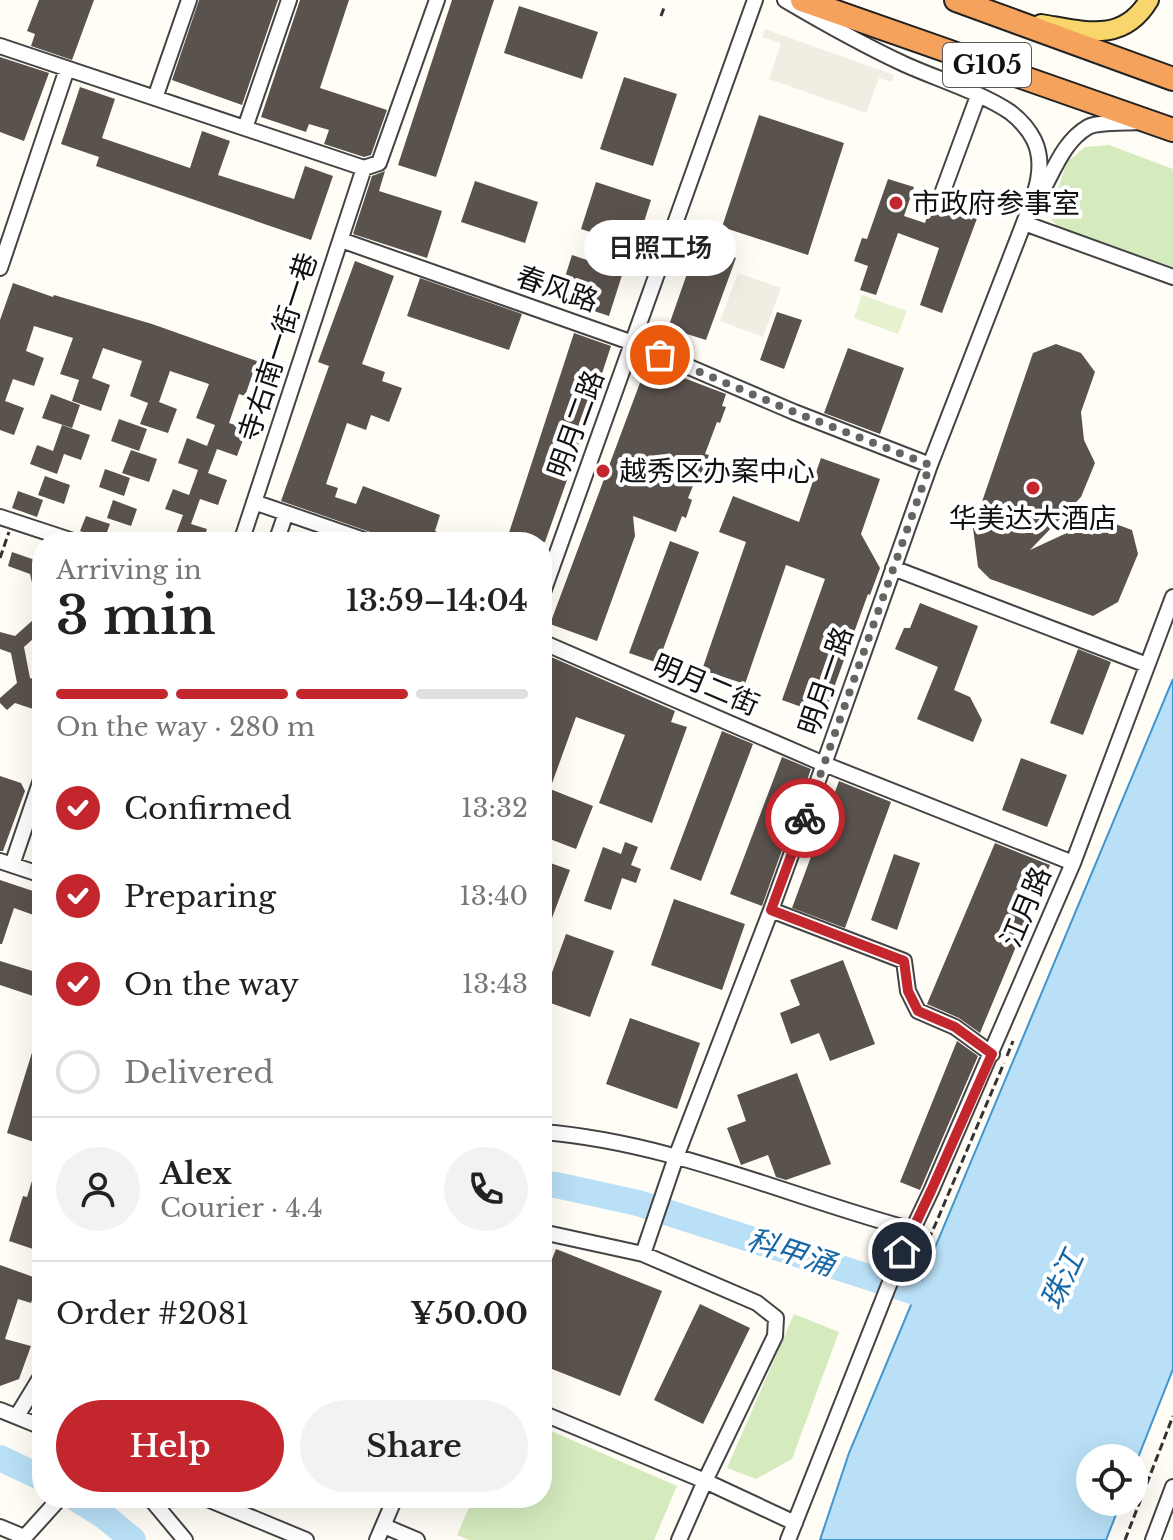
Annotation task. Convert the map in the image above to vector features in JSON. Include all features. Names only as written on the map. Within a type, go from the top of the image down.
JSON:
[{"type":"highway","name":"G105","points":[[802,0],[1173,130]]},
{"type":"highway","name":"G105","points":[[956,0],[1173,79]]},
{"type":"main road","points":[[1011,19],[1102,33],[1129,23],[1149,0]]},
{"type":"street","points":[[155,98],[189,0]]},
{"type":"street","points":[[245,128],[289,0]]},
{"type":"street","points":[[0,46],[364,168],[379,163],[437,0]]},
{"type":"street","name":"明月二路","points":[[552,567],[755,0]]},
{"type":"street","name":"明月一路","points":[[643,1254],[676,1157],[771,910],[930,465],[1040,174],[1034,140],[1011,113],[835,30],[785,0]]},
{"type":"street","points":[[0,268],[67,69]]},
{"type":"street","points":[[943,191],[978,96]]},
{"type":"street","name":"明月一路","points":[[1024,223],[1051,177],[1062,150],[1089,125],[1148,122]]},
{"type":"street","name":"寺右南一街一巷","points":[[244,532],[364,168]]},
{"type":"street","points":[[1024,223],[1173,277]]},
{"type":"street","name":"春风路","points":[[341,240],[633,343],[794,412],[930,465]]},
{"type":"street","points":[[254,502],[341,532]]},
{"type":"street","points":[[279,532],[286,513]]},
{"type":"street","points":[[6,519],[46,532]]},
{"type":"street","points":[[893,568],[1147,665]]},
{"type":"street","name":"江月路","points":[[788,1540],[902,1252],[992,1054],[1073,863],[1173,597]]},
{"type":"street","name":"明月二街","points":[[552,646],[824,764],[1073,863]]},
{"type":"street","points":[[32,801],[6,863],[32,872]]},
{"type":"street","points":[[771,910],[904,961],[908,991],[918,1011],[955,1027],[992,1054]]},
{"type":"street","points":[[552,1133],[620,1142],[676,1157],[913,1230]]},
{"type":"street","points":[[552,1234],[643,1254],[757,1303],[776,1318],[775,1336],[679,1540]]},
{"type":"street","points":[[22,1418],[32,1396]]},
{"type":"street","points":[[0,1410],[32,1422]]},
{"type":"street","points":[[552,1417],[705,1481],[795,1523]]},
{"type":"street","points":[[1153,1540],[1173,1487]]},
{"type":"street","points":[[0,1527],[23,1538],[51,1508]]},
{"type":"street","points":[[158,1508],[185,1540]]},
{"type":"street","points":[[229,1508],[306,1540]]},
{"type":"street","points":[[391,1508],[380,1533],[417,1540]]},
{"type":"path","points":[[661,16],[665,5]]},
{"type":"path","points":[[0,558],[6,519]]},
{"type":"path","points":[[1125,1540],[1173,1416]]},
{"type":"green space","points":[[1109,145],[1173,169],[1173,273],[1064,235],[1049,216],[1067,162],[1085,147]]},
{"type":"green space","points":[[862,295],[907,311],[898,334],[854,318]]},
{"type":"green space","points":[[794,1314],[839,1332],[792,1459],[756,1479],[727,1468]]},
{"type":"green space","points":[[552,1431],[677,1486],[654,1540],[469,1540],[457,1535],[469,1508],[552,1508]]},
{"type":"shaded area","points":[[765,29],[894,75],[892,82],[879,78],[866,113],[769,79],[781,43],[762,37]]},
{"type":"shaded area","points":[[738,273],[781,288],[763,337],[720,321]]},
{"type":"water","name":"珠江","points":[[1173,679],[1173,1369],[1143,1444],[1076,1444],[1076,1516],[1115,1516],[1106,1540],[820,1540],[849,1453]]},
{"type":"building","points":[[39,0],[94,0],[72,60],[31,46],[35,34],[27,31]]},
{"type":"building","points":[[199,0],[278,0],[242,105],[172,80]]},
{"type":"building","points":[[300,0],[349,0],[320,88],[387,110],[371,155],[364,157],[324,144],[329,130],[309,124],[306,132],[261,117]]},
{"type":"building","points":[[452,0],[494,0],[436,177],[398,165]]},
{"type":"building","points":[[519,6],[598,32],[582,79],[504,53]]},
{"type":"building","points":[[0,57],[49,73],[24,141],[0,132]]},
{"type":"building","points":[[624,77],[677,94],[653,166],[600,149]]},
{"type":"building","points":[[80,87],[115,99],[102,138],[190,168],[202,131],[230,141],[218,175],[294,199],[305,166],[333,176],[311,240],[96,166],[99,157],[61,144]]},
{"type":"building","points":[[759,115],[844,143],[808,255],[722,227]]},
{"type":"building","points":[[385,171],[379,191],[442,211],[427,258],[353,234],[372,176]]},
{"type":"building","points":[[888,179],[914,187],[904,216],[925,223],[933,199],[979,213],[942,313],[920,305],[939,248],[898,233],[876,295],[860,290],[868,266],[854,261],[862,238],[867,239]]},
{"type":"building","points":[[475,181],[538,202],[525,243],[461,222]]},
{"type":"building","points":[[596,182],[651,200],[636,247],[581,229]]},
{"type":"building","points":[[697,245],[736,258],[706,340],[668,328]]},
{"type":"building","points":[[572,255],[623,272],[609,316],[558,299]]},
{"type":"building","points":[[355,261],[394,276],[362,364],[385,372],[382,381],[402,388],[389,422],[371,415],[366,430],[347,423],[326,484],[338,488],[335,497],[356,504],[363,486],[440,515],[435,531],[437,532],[370,532],[281,501],[329,366],[318,362]]},
{"type":"building","points":[[420,278],[522,314],[509,350],[407,316]]},
{"type":"building","points":[[13,283],[152,324],[257,361],[245,396],[239,394],[229,423],[247,429],[237,456],[217,449],[208,473],[227,480],[218,505],[200,499],[191,524],[207,529],[206,532],[177,532],[183,515],[165,509],[173,489],[189,495],[198,470],[178,463],[187,438],[207,446],[215,425],[196,418],[209,384],[170,371],[159,402],[177,409],[168,433],[140,424],[148,403],[130,396],[142,361],[103,348],[92,378],[110,385],[101,411],[72,401],[79,380],[60,374],[73,338],[34,326],[26,351],[44,358],[34,386],[13,379],[5,401],[24,408],[14,435],[0,430],[0,320]]},
{"type":"building","points":[[777,312],[802,320],[784,369],[760,360]]},
{"type":"building","points":[[574,333],[611,346],[549,532],[509,532]]},
{"type":"building","points":[[1056,344],[1081,353],[1095,372],[1081,412],[1084,440],[1095,463],[1081,497],[1030,550],[1099,518],[1132,530],[1138,554],[1118,602],[1093,616],[990,579],[978,567],[973,528],[1033,353]]},
{"type":"building","points":[[848,348],[904,368],[880,434],[824,413]]},
{"type":"building","points":[[647,364],[726,394],[722,406],[726,407],[705,454],[709,455],[688,498],[692,500],[686,518],[682,516],[676,532],[633,516],[635,536],[597,641],[552,625]]},
{"type":"building","points":[[51,394],[80,405],[72,428],[42,418]]},
{"type":"building","points":[[119,419],[147,429],[139,451],[111,441]]},
{"type":"building","points":[[62,425],[90,435],[81,460],[64,454],[57,474],[30,464],[37,445],[53,451]]},
{"type":"building","points":[[131,450],[157,459],[149,482],[122,473]]},
{"type":"building","points":[[821,458],[880,479],[861,534],[880,568],[824,715],[782,700],[825,579],[786,565],[745,684],[702,670],[746,542],[719,532],[733,496],[799,522]]},
{"type":"building","points":[[105,469],[130,478],[124,496],[99,487]]},
{"type":"building","points":[[45,476],[70,485],[64,504],[38,495]]},
{"type":"building","points":[[18,491],[43,500],[37,517],[12,508]]},
{"type":"building","points":[[113,500],[137,509],[131,526],[107,518]]},
{"type":"building","points":[[86,516],[110,524],[107,532],[80,531]]},
{"type":"building","points":[[670,541],[699,552],[658,663],[629,653]]},
{"type":"building","points":[[12,552],[32,559],[32,583],[30,574],[8,566]]},
{"type":"building","points":[[920,603],[978,626],[954,690],[970,697],[982,720],[973,742],[917,719],[938,667],[895,649],[904,628],[910,628]]},
{"type":"building","points":[[32,621],[32,640],[24,647],[32,679],[32,709],[15,703],[7,710],[0,703],[0,698],[17,683],[11,653],[0,649],[0,632],[15,636]]},
{"type":"building","points":[[1078,649],[1111,662],[1083,735],[1050,723]]},
{"type":"building","points":[[552,657],[675,711],[671,722],[687,727],[652,823],[599,803],[625,735],[576,717],[552,783]]},
{"type":"building","points":[[722,731],[753,744],[701,881],[670,869]]},
{"type":"building","points":[[782,757],[811,769],[762,906],[730,894]]},
{"type":"building","points":[[1021,758],[1067,775],[1047,827],[1002,810]]},
{"type":"building","points":[[0,776],[21,783],[25,791],[3,851],[0,851]]},
{"type":"building","points":[[839,781],[891,802],[845,928],[792,908]]},
{"type":"building","points":[[552,790],[593,806],[576,849],[552,840]]},
{"type":"building","points":[[625,842],[638,847],[631,865],[641,869],[636,883],[622,878],[611,910],[584,901],[603,847],[621,854]]},
{"type":"building","points":[[995,843],[1050,865],[980,1033],[959,1018],[927,1004]]},
{"type":"building","points":[[894,854],[920,863],[897,930],[871,920]]},
{"type":"building","points":[[552,864],[570,870],[552,918]]},
{"type":"building","points":[[0,880],[32,891],[32,914],[14,908],[0,944]]},
{"type":"building","points":[[674,899],[745,924],[722,990],[651,965]]},
{"type":"building","points":[[566,934],[614,951],[590,1017],[552,1004],[552,972]]},
{"type":"building","points":[[843,960],[875,1044],[830,1061],[819,1033],[791,1044],[780,1013],[800,1005],[790,980]]},
{"type":"building","points":[[0,961],[32,971],[32,996],[0,985]]},
{"type":"building","points":[[630,1018],[700,1043],[677,1109],[606,1084]]},
{"type":"building","points":[[957,1041],[978,1056],[920,1190],[900,1182]]},
{"type":"building","points":[[32,1053],[32,1141],[7,1133]]},
{"type":"building","points":[[797,1073],[831,1164],[786,1180],[776,1177],[768,1155],[741,1165],[727,1128],[746,1121],[737,1095]]},
{"type":"building","points":[[32,1181],[32,1249],[9,1241],[23,1196],[27,1197]]},
{"type":"building","points":[[556,1249],[662,1291],[620,1396],[552,1369],[552,1259]]},
{"type":"building","points":[[0,1265],[32,1276],[32,1300],[31,1303],[18,1299],[5,1339],[31,1346],[19,1379],[0,1386]]},
{"type":"building","points":[[700,1304],[750,1328],[703,1424],[654,1400]]},
{"type":"waterway","name":"科甲涌","points":[[552,1185],[638,1203],[949,1303]]},
{"type":"waterway","points":[[0,1458],[32,1473]]},
{"type":"waterway","points":[[91,1508],[133,1540]]},
{"type":"way so far","points":[[660,355],[930,465],[805,818]]},
{"type":"place","name":"市政府参事室","points":[[896,203]]},
{"type":"place","name":"日照工场","points":[[660,355]]},
{"type":"place","name":"越秀区办案中心","points":[[603,471]]},
{"type":"place","name":"华美达大酒店","points":[[1033,488]]},
{"type":"route","points":[[805,818],[771,910],[904,961],[908,991],[918,1011],[955,1027],[992,1054],[902,1252]]}]
